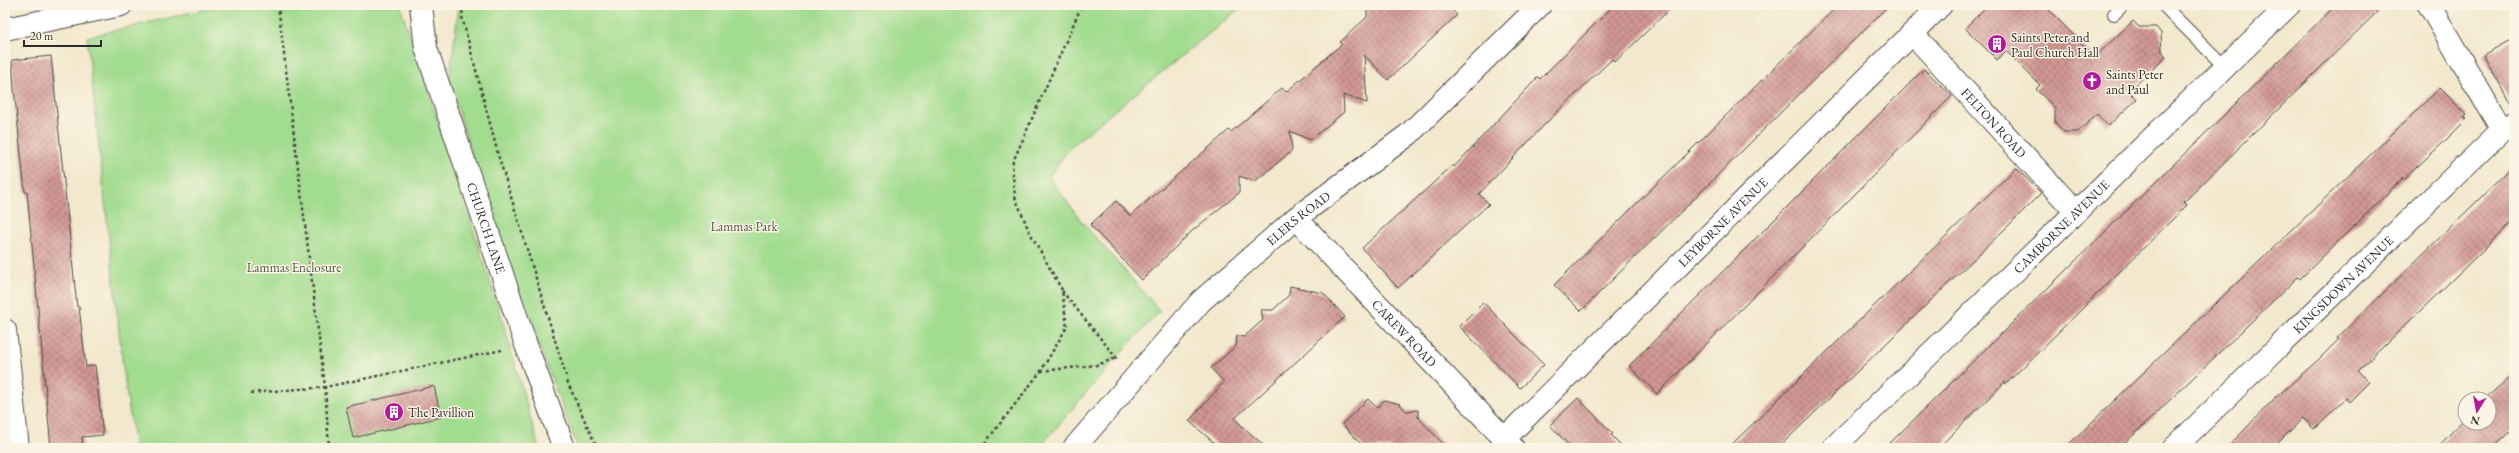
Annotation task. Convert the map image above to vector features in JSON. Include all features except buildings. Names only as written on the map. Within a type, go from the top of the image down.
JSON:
[{"type":"street","points":[[5,29],[121,5]]},
{"type":"street","name":"CHURCH LANE","points":[[421,5],[426,48],[526,345],[564,448]]},
{"type":"street","name":"ELERS ROAD","points":[[1081,445],[1201,301],[1296,218],[1409,134],[1540,5]]},
{"type":"street","name":"LEYBORNE AVENUE","points":[[1508,443],[1941,5]]},
{"type":"street","name":"CAMBORNE AVENUE","points":[[1833,448],[2289,5]]},
{"type":"street","points":[[2429,5],[2508,126]]},
{"type":"street","name":"FELTON ROAD","points":[[1913,34],[2076,212]]},
{"type":"street","name":"KINGSDOWN AVENUE","points":[[2174,448],[2508,126]]},
{"type":"street","name":"CAREW ROAD","points":[[1296,218],[1508,443]]},
{"type":"street","points":[[5,330],[18,448]]},
{"type":"lane","points":[[2114,14],[2123,5]]},
{"type":"lane","points":[[2163,5],[2225,67]]},
{"type":"path","points":[[278,5],[324,387],[329,448]]},
{"type":"path","points":[[463,5],[462,17],[499,158],[566,379],[597,448]]},
{"type":"path","points":[[1082,5],[1012,164],[1015,197],[1030,231],[1062,290],[1116,358],[1137,377]]},
{"type":"path","points":[[981,448],[1041,371],[1067,327],[1062,290]]},
{"type":"path","points":[[250,394],[324,387],[526,345]]},
{"type":"path","points":[[1041,371],[1098,365],[1116,358]]},
{"type":"green space","name":"Lammas Enclosure","points":[[223,5],[400,5],[500,312],[539,448],[135,448],[124,376],[87,37]]},
{"type":"green space","name":"Lammas Park","points":[[459,5],[1244,5],[1070,147],[1049,177],[1082,222],[1160,311],[1116,358],[1039,448],[578,448],[500,244],[449,81]]},
{"type":"place","name":"Saints Peter and Paul Church Hall","points":[[1997,44]]},
{"type":"place","name":"Saints Peter and Paul","points":[[2092,81]]},
{"type":"place","name":"The Pavillion","points":[[394,412]]}]
